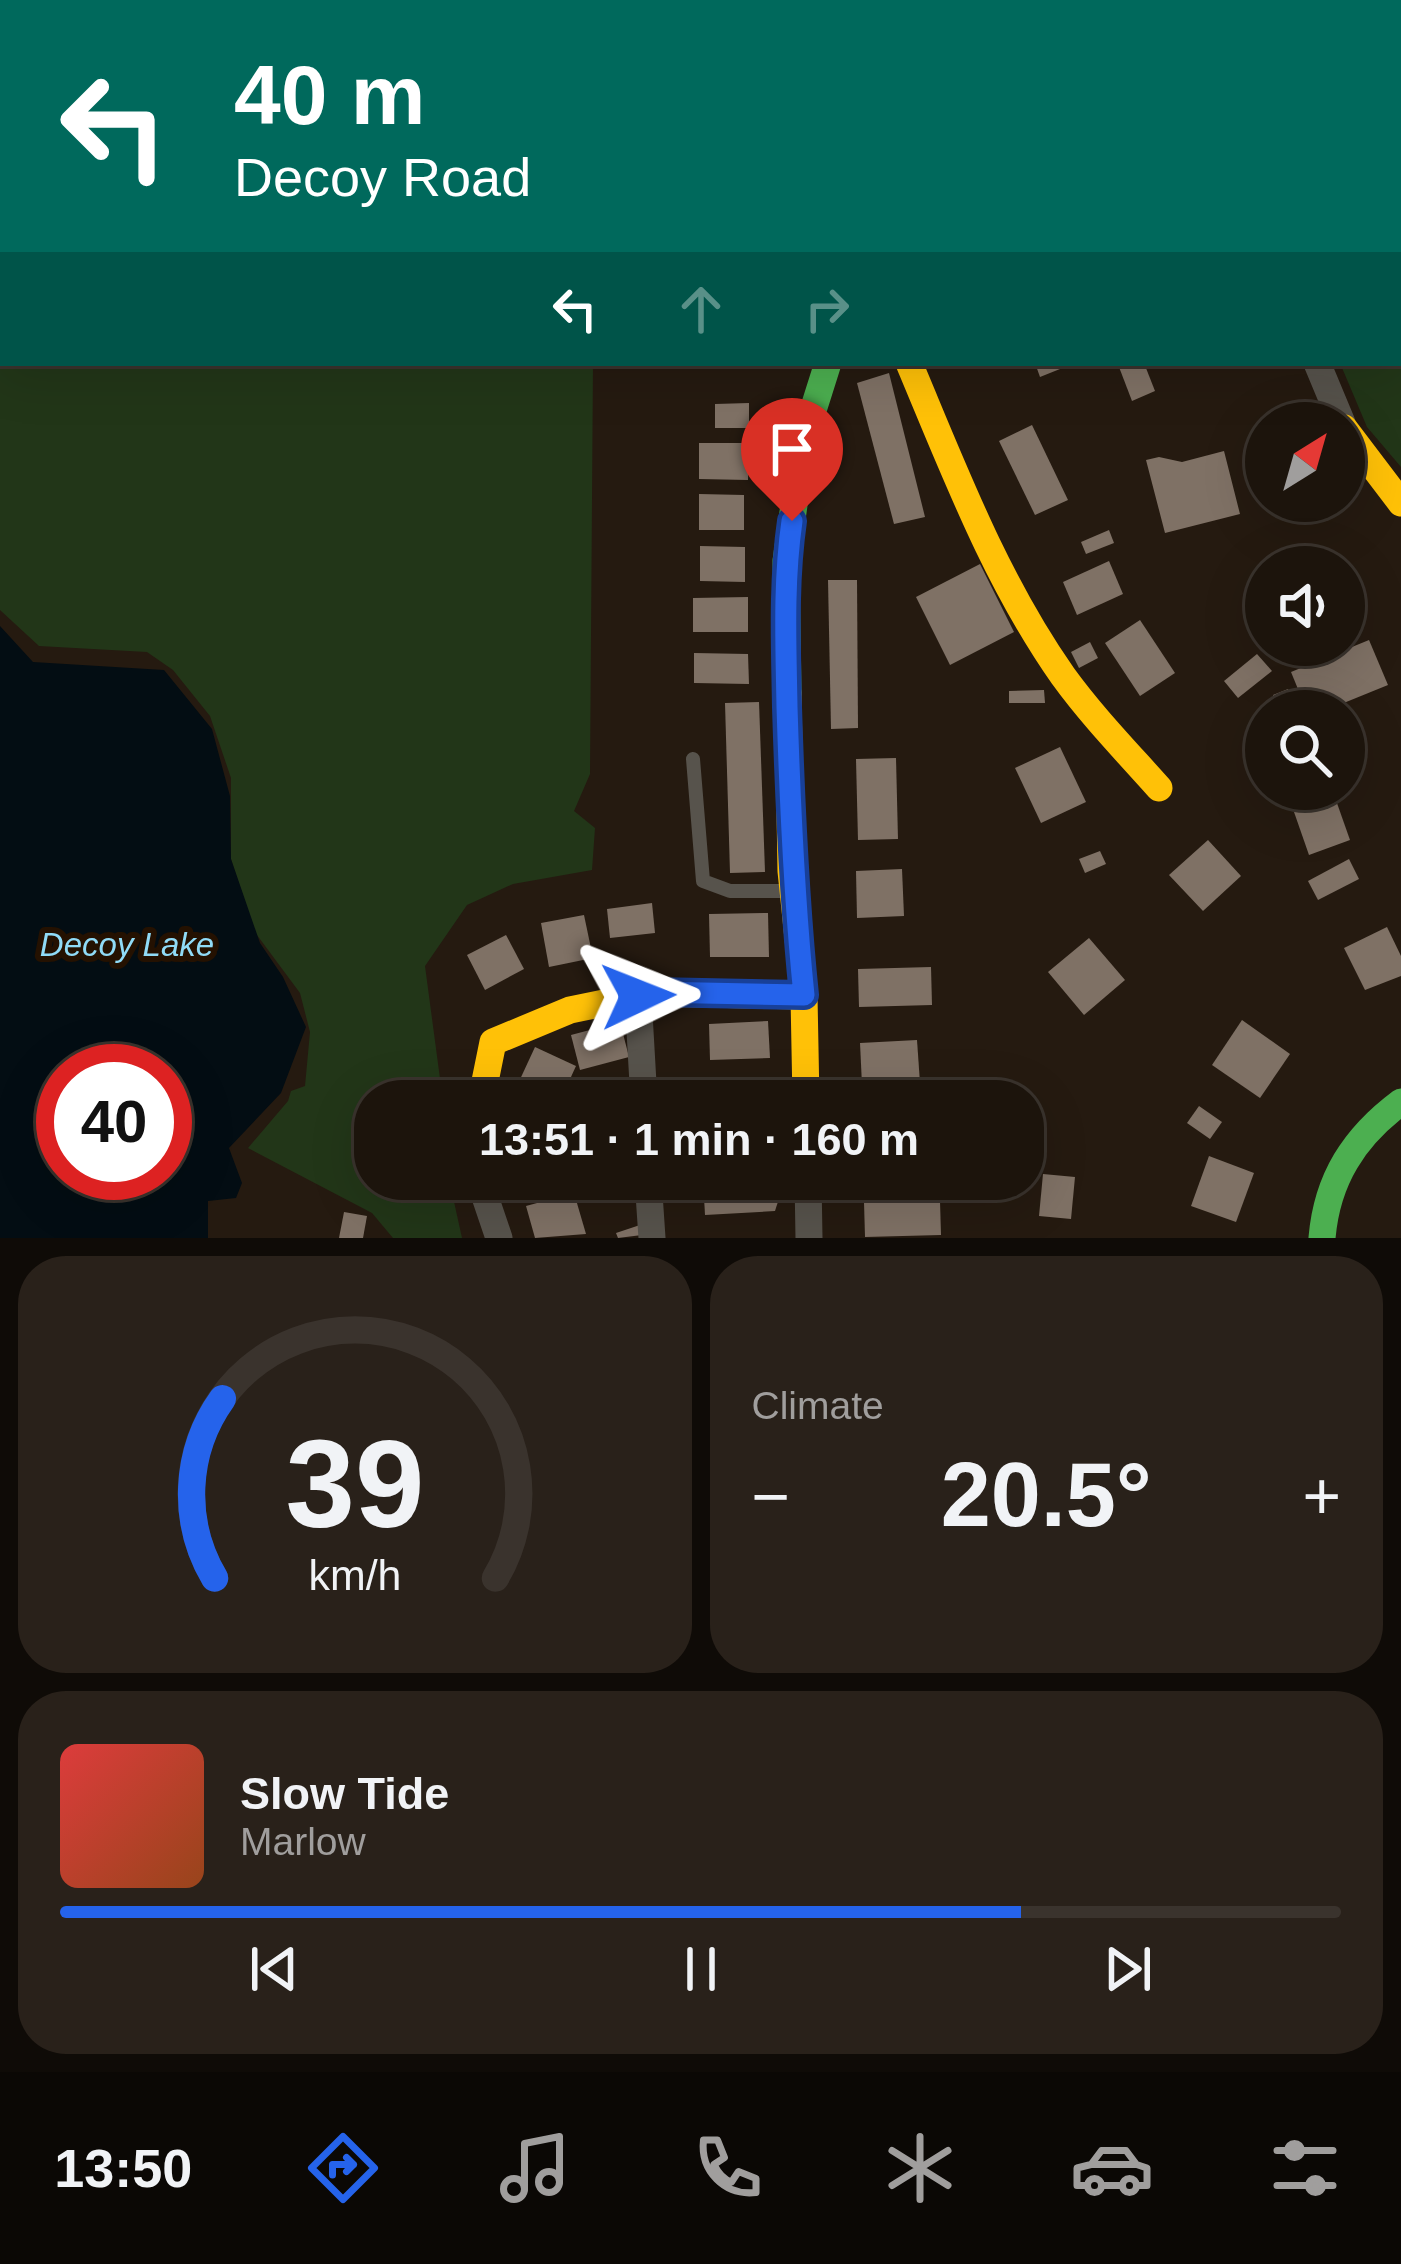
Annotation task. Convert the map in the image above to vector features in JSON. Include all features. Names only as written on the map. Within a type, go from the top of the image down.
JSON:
[{"type":"street","points":[[806,1080],[804,995],[793,891],[786,561],[803,442],[827,366]]},
{"type":"street","points":[[910,366],[982,535],[1029,620],[1089,711],[1159,788]]},
{"type":"street","points":[[1318,366],[1333,402]]},
{"type":"street","points":[[1365,455],[1401,503]]},
{"type":"street","points":[[485,1080],[493,1042],[570,1010],[653,992],[804,995]]},
{"type":"street","points":[[638,996],[643,1080]]},
{"type":"street","points":[[1322,1238],[1323,1218],[1347,1151],[1401,1102]]},
{"type":"street","points":[[486,1200],[499,1238]]},
{"type":"street","points":[[649,1200],[652,1238]]},
{"type":"street","points":[[808,1200],[809,1238]]},
{"type":"lane","points":[[693,759],[703,880],[730,892],[793,891]]},
{"type":"green space","points":[[0,366],[593,366],[590,774],[574,811],[595,828],[592,870],[513,884],[467,905],[425,966],[440,1080],[354,1080],[354,1200],[454,1200],[462,1238],[393,1238],[372,1213],[248,1148],[288,1101],[291,1091],[305,1086],[310,1032],[300,993],[254,931],[231,859],[231,778],[210,716],[173,670],[147,652],[39,646],[0,610]]},
{"type":"green space","points":[[1341,366],[1401,366],[1401,467],[1367,427],[1365,402],[1356,402]]},
{"type":"water","name":"Decoy Lake","points":[[0,626],[33,662],[164,670],[212,729],[230,796],[231,859],[260,943],[283,977],[306,1027],[281,1093],[229,1148],[242,1183],[236,1198],[208,1201],[208,1238],[0,1238]]},
{"type":"building","points":[[1036,366],[1068,366],[1040,377]]},
{"type":"building","points":[[1145,366],[1155,391],[1132,401],[1119,367]]},
{"type":"building","points":[[889,373],[925,517],[894,524],[857,383]]},
{"type":"building","points":[[749,403],[749,428],[715,428],[715,404]]},
{"type":"building","points":[[1032,425],[1068,500],[1035,515],[999,441]]},
{"type":"building","points":[[699,443],[749,443],[748,480],[699,479]]},
{"type":"building","points":[[1224,451],[1240,514],[1165,533],[1146,460],[1159,457],[1182,462]]},
{"type":"building","points":[[699,494],[744,495],[744,530],[699,530]]},
{"type":"building","points":[[1109,530],[1114,543],[1086,554],[1081,542]]},
{"type":"building","points":[[700,546],[745,547],[745,582],[700,581]]},
{"type":"building","points":[[1109,561],[1123,594],[1077,615],[1063,582]]},
{"type":"building","points":[[980,564],[1014,632],[950,665],[916,597]]},
{"type":"building","points":[[828,580],[857,580],[858,728],[831,729]]},
{"type":"building","points":[[748,597],[748,632],[693,632],[693,598]]},
{"type":"building","points":[[1140,620],[1175,673],[1140,696],[1105,643]]},
{"type":"building","points":[[1369,640],[1388,685],[1365,694],[1365,690],[1298,690],[1291,672],[1306,666],[1365,666],[1365,642]]},
{"type":"building","points":[[1090,642],[1098,658],[1079,668],[1071,652]]},
{"type":"building","points":[[694,653],[748,654],[749,684],[694,683]]},
{"type":"building","points":[[1245,664],[1268,666],[1272,671],[1238,698],[1224,681]]},
{"type":"building","points":[[1044,690],[1045,703],[1009,703],[1009,691]]},
{"type":"building","points":[[759,702],[765,872],[730,873],[725,703]]},
{"type":"building","points":[[1060,747],[1086,802],[1041,823],[1015,768]]},
{"type":"building","points":[[896,758],[898,839],[858,840],[856,759]]},
{"type":"building","points":[[1293,810],[1339,810],[1350,840],[1309,855]]},
{"type":"building","points":[[1208,840],[1241,876],[1203,911],[1169,875]]},
{"type":"building","points":[[1100,851],[1106,864],[1085,873],[1079,859]]},
{"type":"building","points":[[1349,859],[1359,879],[1318,900],[1308,881]]},
{"type":"building","points":[[902,869],[904,916],[857,918],[856,871]]},
{"type":"building","points":[[652,903],[655,933],[610,938],[607,909]]},
{"type":"building","points":[[768,913],[769,957],[710,957],[709,914]]},
{"type":"building","points":[[584,915],[593,958],[549,967],[541,923]]},
{"type":"building","points":[[1387,927],[1401,956],[1401,976],[1365,990],[1344,948]]},
{"type":"building","points":[[506,935],[524,969],[485,990],[467,955]]},
{"type":"building","points":[[1089,938],[1125,980],[1084,1015],[1048,972]]},
{"type":"building","points":[[931,967],[932,1005],[859,1007],[858,969]]},
{"type":"building","points":[[1242,1020],[1290,1054],[1260,1098],[1212,1065]]},
{"type":"building","points":[[768,1021],[770,1058],[710,1060],[709,1024]]},
{"type":"building","points":[[620,1022],[629,1057],[580,1070],[571,1035]]},
{"type":"building","points":[[917,1040],[920,1080],[862,1080],[860,1043]]},
{"type":"building","points":[[535,1047],[576,1066],[570,1080],[520,1080]]},
{"type":"building","points":[[1199,1106],[1222,1122],[1210,1139],[1187,1123]]},
{"type":"building","points":[[1209,1156],[1254,1173],[1236,1222],[1191,1206]]},
{"type":"building","points":[[1044,1174],[1075,1177],[1071,1219],[1039,1216]]},
{"type":"building","points":[[576,1200],[586,1234],[535,1238],[526,1206]]},
{"type":"building","points":[[704,1200],[778,1200],[775,1211],[705,1215]]},
{"type":"building","points":[[940,1201],[941,1235],[865,1237],[864,1202]]},
{"type":"building","points":[[344,1212],[367,1216],[363,1238],[339,1238]]},
{"type":"building","points":[[646,1223],[650,1234],[618,1238],[616,1233]]},
{"type":"traffic: fast","points":[[788,693],[786,561],[803,442],[827,366]]},
{"type":"traffic: fast","points":[[1322,1238],[1330,1197],[1346,1161],[1401,1102]]},
{"type":"traffic: slow","points":[[910,366],[978,524],[1039,640],[1086,705],[1159,788]]},
{"type":"traffic: slow","points":[[1365,456],[1401,503]]},
{"type":"traffic: slow","points":[[788,693],[791,871],[804,996],[806,1080]]},
{"type":"traffic: slow","points":[[485,1080],[493,1042],[570,1010],[653,993],[804,996]]},
{"type":"route","points":[[638,996],[653,992],[804,995],[791,871],[784,634],[792,521]]}]
